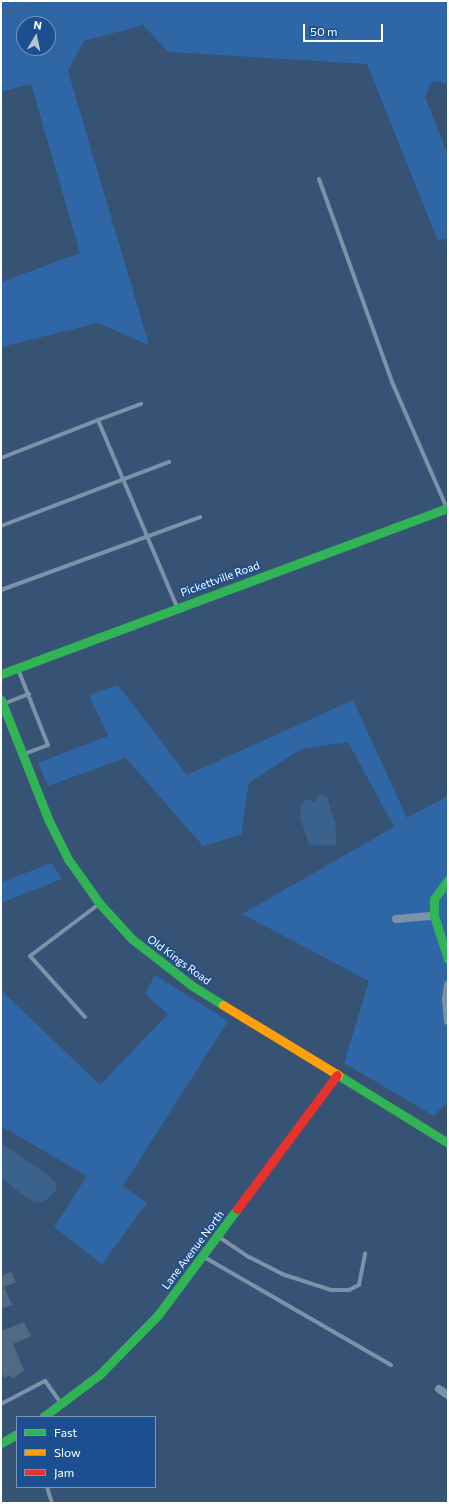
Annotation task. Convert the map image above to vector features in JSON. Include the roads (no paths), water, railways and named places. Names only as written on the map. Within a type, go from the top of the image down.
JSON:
[{"type":"main road","name":"Pickettville Road","points":[[1,674],[177,607],[447,508]]},
{"type":"main road","name":"Old Kings Road","points":[[2,702],[22,754],[68,859],[100,904],[132,939],[160,963],[448,1143]]},
{"type":"main road","points":[[448,880],[434,899],[434,916],[448,959]]},
{"type":"main road","name":"Lane Avenue North","points":[[44,1416],[99,1376],[129,1347],[158,1315],[204,1256],[337,1075]]},
{"type":"main road","points":[[1,1443],[16,1435]]},
{"type":"street","points":[[396,919],[434,916]]},
{"type":"street","points":[[448,986],[446,999],[448,1022]]},
{"type":"street","points":[[439,1389],[448,1395]]},
{"type":"lane","points":[[319,179],[392,382],[447,508]]},
{"type":"lane","points":[[1,458],[141,404]]},
{"type":"lane","points":[[98,420],[177,607]]},
{"type":"lane","points":[[1,526],[169,462]]},
{"type":"lane","points":[[1,590],[200,517]]},
{"type":"lane","points":[[17,667],[48,745],[22,754]]},
{"type":"lane","points":[[2,702],[29,694]]},
{"type":"lane","points":[[85,1017],[30,956],[100,904]]},
{"type":"lane","points":[[218,1236],[249,1257],[282,1274],[332,1290],[349,1290],[359,1285],[365,1254]]},
{"type":"lane","points":[[204,1256],[391,1366]]},
{"type":"lane","points":[[1,1404],[44,1381],[62,1404]]},
{"type":"lane","points":[[47,1488],[52,1503]]},
{"type":"waterway","points":[[1,13],[42,1]]}]
